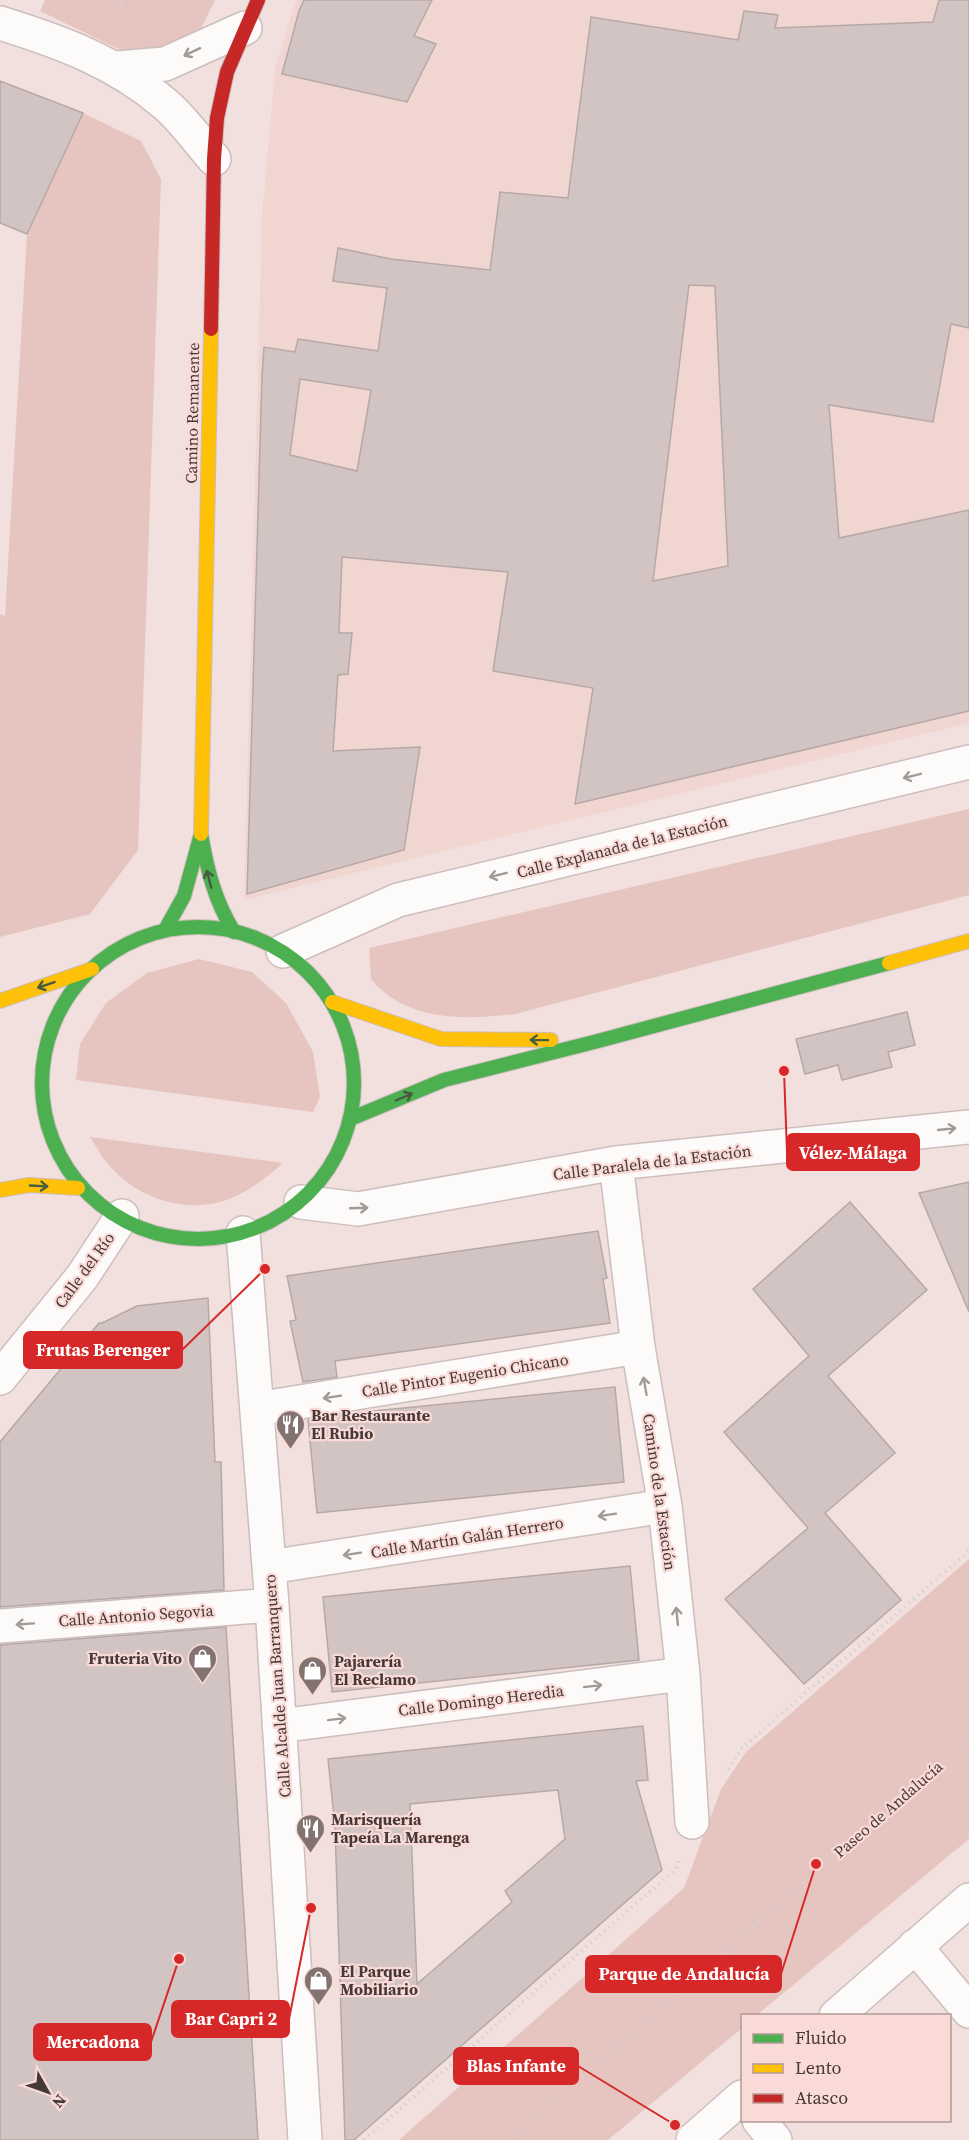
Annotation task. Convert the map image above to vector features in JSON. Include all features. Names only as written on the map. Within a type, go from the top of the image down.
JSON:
[{"type":"street","points":[[117,68],[165,64],[251,14]]},
{"type":"street","name":"Camino Remanente","points":[[234,932],[220,912],[213,893],[201,834],[214,159],[219,106],[227,72],[251,14]]},
{"type":"street","points":[[0,23],[55,40],[117,68],[167,105],[214,159]]},
{"type":"street","name":"Calle Explanada de la Estación","points":[[283,951],[398,900],[969,762]]},
{"type":"street","name":"Camino Remanente","points":[[165,930],[177,914],[186,894],[201,834]]},
{"type":"street","points":[[0,1001],[92,969],[144,936],[165,930],[188,927],[234,932],[245,934],[283,951],[310,974],[332,1002],[349,1039],[355,1079],[350,1119],[340,1149],[301,1202],[273,1220],[243,1233],[194,1240],[144,1231],[78,1188],[57,1152],[44,1119],[42,1096],[47,1044],[64,1003],[92,969]]},
{"type":"street","points":[[350,1119],[444,1080],[969,941]]},
{"type":"street","points":[[332,1002],[441,1039],[598,1041]]},
{"type":"street","name":"Calle Paralela de la Estación","points":[[301,1202],[358,1209],[616,1163],[969,1127]]},
{"type":"street","name":"Camino de la Estación","points":[[616,1163],[638,1347],[665,1506],[683,1674],[692,1822]]},
{"type":"street","points":[[0,1190],[29,1185],[78,1188]]},
{"type":"street","name":"Calle del Río","points":[[0,1378],[82,1277],[122,1216]]},
{"type":"street","name":"Calle Alcalde Juan Barranquero","points":[[243,1233],[272,1605],[305,2140]]},
{"type":"street","name":"Calle Pintor Eugenio Chicano","points":[[257,1409],[638,1347]]},
{"type":"street","name":"Calle Martín Galán Herrero","points":[[269,1567],[665,1506]]},
{"type":"street","name":"Calle Antonio Segovia","points":[[0,1626],[272,1605]]},
{"type":"street","name":"Calle Domingo Heredia","points":[[279,1726],[683,1674]]},
{"type":"street","points":[[838,2014],[969,1900]]},
{"type":"street","points":[[915,1946],[969,2011]]},
{"type":"street","points":[[693,2140],[741,2107]]},
{"type":"street","points":[[760,2122],[775,2140]]},
{"type":"path","name":"Paseo de Andalucía","points":[[508,2140],[969,1738]]},
{"type":"shaded area","points":[[45,0],[215,0],[200,31],[167,48],[137,58],[40,11]]},
{"type":"shaded area","points":[[296,0],[969,0],[969,723],[244,900],[262,216],[275,69]]},
{"type":"shaded area","points":[[83,113],[141,141],[161,179],[138,850],[90,914],[0,937],[0,614],[5,616],[27,234]]},
{"type":"shaded area","points":[[969,809],[969,895],[515,1014],[457,1017],[419,1011],[385,993],[371,979],[369,948]]},
{"type":"shaded area","points":[[199,959],[252,972],[286,1003],[313,1052],[320,1097],[313,1112],[76,1080],[80,1044],[106,1003],[147,973]]},
{"type":"shaded area","points":[[90,1137],[283,1163],[237,1196],[213,1204],[180,1204],[148,1195],[133,1186],[108,1164]]},
{"type":"shaded area","points":[[969,1559],[969,1839],[758,2014],[741,2014],[741,2029],[608,2140],[399,2140],[684,1888],[721,1789],[746,1752]]},
{"type":"building","points":[[304,0],[432,0],[414,36],[436,44],[407,102],[282,74]]},
{"type":"building","points":[[939,0],[969,0],[969,328],[951,324],[933,422],[829,405],[839,538],[969,510],[969,711],[575,804],[593,688],[493,671],[508,572],[342,557],[339,633],[352,633],[348,674],[338,675],[333,751],[420,747],[404,850],[247,894],[264,347],[295,352],[298,339],[378,351],[387,288],[333,281],[338,248],[391,259],[490,270],[500,192],[568,198],[591,17],[738,40],[744,11],[778,15],[775,28],[933,22]],"holes":[[[689,285],[715,286],[728,566],[653,581]],[[300,379],[371,390],[357,471],[290,455]]]},
{"type":"building","points":[[0,81],[83,113],[27,234],[0,223]]},
{"type":"building","points":[[907,1012],[915,1045],[888,1052],[892,1067],[842,1080],[838,1065],[805,1074],[796,1039]]},
{"type":"building","points":[[969,1182],[969,1312],[919,1193]]},
{"type":"building","points":[[850,1202],[927,1290],[828,1376],[895,1453],[825,1513],[901,1600],[804,1684],[725,1599],[808,1528],[724,1432],[809,1356],[753,1289]]},
{"type":"building","points":[[598,1231],[607,1278],[603,1279],[610,1323],[335,1361],[337,1377],[303,1382],[290,1321],[296,1320],[287,1276]]},
{"type":"building","points":[[208,1298],[215,1462],[221,1462],[224,1590],[0,1607],[0,1442],[99,1323],[137,1306]]},
{"type":"building","points":[[615,1387],[624,1482],[317,1513],[308,1420],[342,1414]]},
{"type":"building","points":[[630,1566],[639,1660],[332,1692],[323,1597]]},
{"type":"building","points":[[226,1627],[258,2140],[0,2140],[0,1645]]},
{"type":"building","points":[[643,1726],[648,1780],[636,1781],[662,1870],[354,2140],[345,2140],[335,1826],[328,1759]],"holes":[[[558,1790],[565,1839],[505,1891],[512,1902],[417,1984],[410,1804]]]},
{"type":"traffic: fast","points":[[165,930],[184,896],[201,834],[213,885],[234,932]]},
{"type":"traffic: fast","points":[[198,927],[228,930],[258,939],[285,954],[308,973],[327,996],[342,1023],[351,1053],[354,1083],[351,1113],[342,1143],[327,1170],[308,1193],[285,1212],[258,1227],[228,1236],[198,1239],[168,1236],[138,1227],[111,1212],[88,1193],[69,1170],[54,1143],[45,1113],[42,1083],[45,1053],[54,1023],[69,996],[88,973],[111,954],[138,939],[168,930],[198,927]]},
{"type":"traffic: fast","points":[[350,1119],[444,1080],[889,963]]},
{"type":"traffic: slow","points":[[201,834],[211,329]]},
{"type":"traffic: slow","points":[[889,963],[969,941]]},
{"type":"traffic: slow","points":[[0,1001],[92,969]]},
{"type":"traffic: slow","points":[[332,1002],[441,1039],[551,1040]]},
{"type":"traffic: slow","points":[[0,1190],[29,1185],[78,1188]]},
{"type":"traffic: jam","points":[[211,329],[214,159],[217,118],[227,72],[258,0]]},
{"type":"place","name":"Vélez-Málaga","points":[[784,1071]]},
{"type":"place","name":"Frutas Berenger","points":[[265,1269]]},
{"type":"place","name":"Bar Restaurante El Rubio","points":[[290,1450]]},
{"type":"place","name":"Fruteria Vito","points":[[203,1684]]},
{"type":"place","name":"Pajarería El Reclamo","points":[[313,1696]]},
{"type":"place","name":"Marisquería Tapeía La Marenga","points":[[310,1854]]},
{"type":"place","name":"Parque de Andalucía","points":[[816,1864]]},
{"type":"place","name":"Bar Capri 2","points":[[311,1908]]},
{"type":"place","name":"Mercadona","points":[[179,1959]]},
{"type":"place","name":"El Parque Mobiliario","points":[[319,2006]]},
{"type":"place","name":"Blas Infante","points":[[675,2125]]}]
